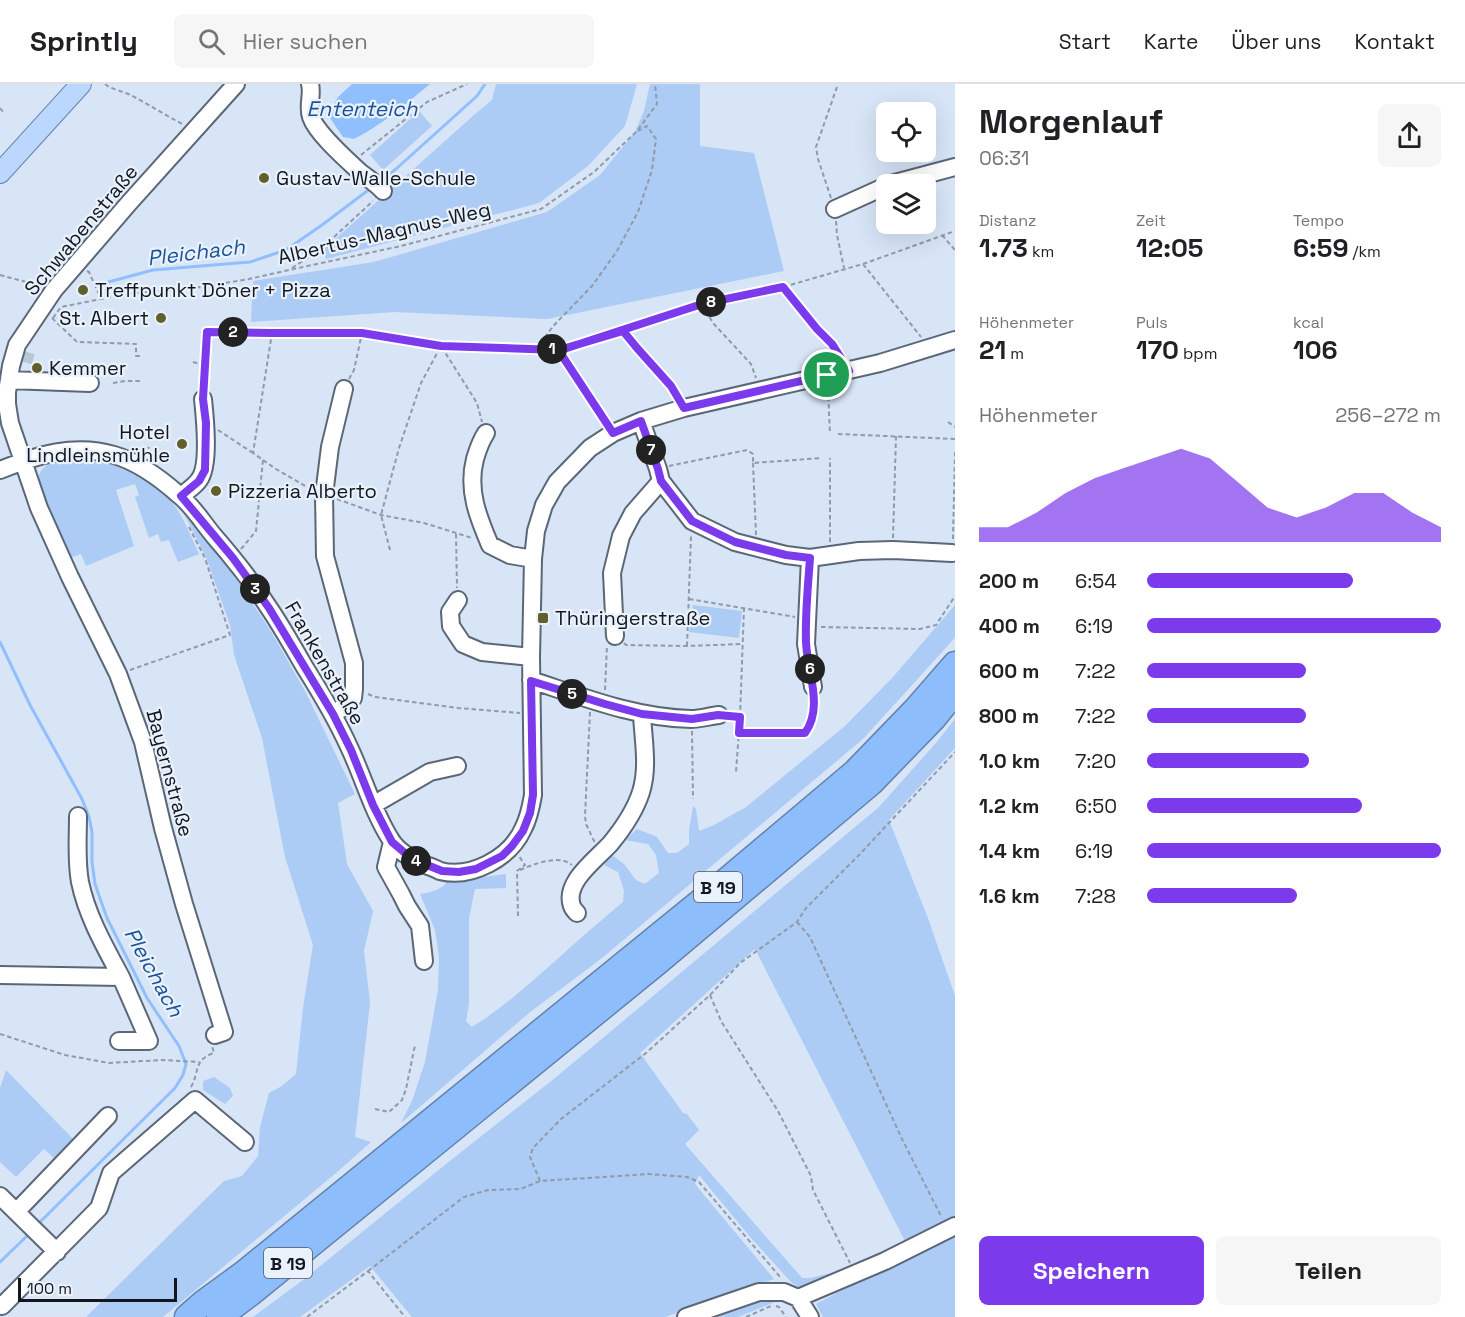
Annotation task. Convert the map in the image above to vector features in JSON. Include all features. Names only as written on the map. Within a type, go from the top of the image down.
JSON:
[{"type":"highway","name":"B 19","points":[[230,1317],[247,1284],[855,772],[915,711],[955,664]]},
{"type":"highway","name":"B 19","points":[[203,1314],[247,1284],[658,962],[871,783],[955,693]]},
{"type":"main road","points":[[0,174],[81,84]]},
{"type":"street","name":"Schwabenstraße","points":[[23,461],[10,423],[7,404],[18,365],[17,345],[28,328],[47,313],[54,290],[236,84]]},
{"type":"street","points":[[310,84],[312,90],[309,113],[314,123],[329,142],[381,188]]},
{"type":"street","points":[[929,174],[955,167]]},
{"type":"street","points":[[835,209],[876,191]]},
{"type":"street","name":"Frankenstraße","points":[[0,470],[64,450],[84,449],[114,455],[138,465],[181,496],[233,558],[269,608],[333,714],[392,842],[412,859],[442,871],[459,872],[476,869],[502,856],[523,831],[530,813],[533,795],[531,657],[533,559],[536,531],[544,505],[557,482],[590,448],[613,433],[641,421],[684,408],[849,371],[955,340]]},
{"type":"street","points":[[18,365],[90,382]]},
{"type":"street","points":[[333,714],[353,698],[354,663],[325,556],[324,495],[330,447],[344,389]]},
{"type":"street","points":[[181,496],[199,481],[205,470],[206,423],[203,399]]},
{"type":"street","points":[[641,421],[658,469],[664,473],[692,521],[735,542],[786,555],[810,558],[859,551],[952,553]]},
{"type":"street","points":[[486,434],[480,441],[471,490],[478,518],[490,545],[510,555],[533,559]]},
{"type":"street","name":"Bayernstraße","points":[[23,461],[39,508],[118,674],[144,742],[163,828],[224,1032],[215,1035]]},
{"type":"street","points":[[615,636],[612,573],[621,536],[633,513],[664,473]]},
{"type":"street","points":[[810,558],[806,644],[813,687]]},
{"type":"street","points":[[458,600],[450,612],[451,626],[463,644],[482,652],[531,657]]},
{"type":"street","points":[[531,681],[642,714],[692,719],[718,715]]},
{"type":"street","points":[[577,913],[572,906],[571,892],[581,873],[611,843],[633,814],[642,790],[645,770],[642,714]]},
{"type":"street","points":[[373,805],[430,772],[457,766]]},
{"type":"street","points":[[78,816],[78,864],[86,902],[95,927],[121,977],[149,1041],[119,1041]]},
{"type":"street","points":[[392,842],[386,867],[406,906],[420,926],[424,961]]},
{"type":"street","points":[[0,975],[121,977]]},
{"type":"street","points":[[2,1302],[57,1252],[99,1208],[111,1173],[191,1096],[245,1142]]},
{"type":"street","points":[[20,1216],[108,1116]]},
{"type":"street","points":[[0,1196],[57,1252]]},
{"type":"street","points":[[798,1298],[885,1261],[951,1228]]},
{"type":"street","points":[[686,1317],[759,1292],[784,1292],[798,1298],[810,1317]]},
{"type":"path","points":[[105,84],[130,95],[194,131]]},
{"type":"path","points":[[356,168],[427,102],[467,84]]},
{"type":"path","name":"Albertus-Magnus-Weg","points":[[47,313],[61,307],[125,294],[194,288],[238,281],[400,246],[541,209],[594,172],[637,131],[657,104],[655,84]]},
{"type":"path","points":[[827,190],[816,147],[838,84]]},
{"type":"path","points":[[0,108],[4,113]]},
{"type":"path","points":[[535,349],[556,323],[592,286],[617,250],[638,212],[652,170],[656,139],[646,126],[637,131]]},
{"type":"path","points":[[289,270],[321,249],[381,188]]},
{"type":"path","points":[[203,399],[207,332],[362,333],[441,346],[559,350],[702,304],[783,287],[844,270],[955,231]]},
{"type":"path","points":[[837,235],[844,270]]},
{"type":"path","points":[[942,235],[955,250]]},
{"type":"path","points":[[76,264],[88,272],[101,299]]},
{"type":"path","points":[[863,264],[930,348]]},
{"type":"path","points":[[0,275],[54,290]]},
{"type":"path","points":[[783,287],[832,344],[849,371]]},
{"type":"path","points":[[702,304],[713,323],[752,364],[760,391]]},
{"type":"path","points":[[47,313],[77,342],[136,344],[136,356],[142,356]]},
{"type":"path","points":[[623,331],[671,386],[684,408]]},
{"type":"path","points":[[253,453],[272,333]]},
{"type":"path","points":[[354,370],[362,333]]},
{"type":"path","points":[[441,346],[477,403],[486,434]]},
{"type":"path","points":[[390,550],[381,515],[399,448],[421,383],[441,346]]},
{"type":"path","points":[[559,350],[613,433]]},
{"type":"path","points":[[193,362],[204,365]]},
{"type":"path","points":[[827,375],[830,434]]},
{"type":"path","points":[[113,383],[141,381]]},
{"type":"path","points":[[948,422],[955,427]]},
{"type":"path","points":[[838,434],[955,439]]},
{"type":"path","points":[[226,435],[276,469],[324,495],[381,515],[424,523],[490,545]]},
{"type":"path","points":[[892,550],[896,436]]},
{"type":"path","points":[[664,473],[747,450],[753,454],[756,547]]},
{"type":"path","points":[[952,553],[955,452]]},
{"type":"path","points":[[753,463],[822,458]]},
{"type":"path","points":[[830,458],[830,556]]},
{"type":"path","points":[[233,558],[256,531],[263,460]]},
{"type":"path","points":[[118,674],[230,635],[204,558],[186,521]]},
{"type":"path","points":[[687,646],[692,521]]},
{"type":"path","points":[[456,532],[458,600]]},
{"type":"path","points":[[689,599],[744,608],[806,623],[920,629],[936,625],[955,596]]},
{"type":"path","points":[[736,772],[744,608]]},
{"type":"path","points":[[594,840],[586,824],[585,816],[607,644],[615,636],[626,645],[743,644]]},
{"type":"path","points":[[739,733],[805,733],[811,725],[813,687]]},
{"type":"path","points":[[375,697],[458,708],[532,714]]},
{"type":"path","points":[[718,715],[740,717]]},
{"type":"path","points":[[692,719],[693,799]]},
{"type":"path","points":[[540,1181],[530,1157],[533,1148],[561,1119],[646,1053],[710,995],[740,963],[797,922],[806,908],[955,752]]},
{"type":"path","points":[[517,871],[555,860],[568,861],[581,873]]},
{"type":"path","points":[[517,871],[525,865]]},
{"type":"path","points":[[517,871],[518,916]]},
{"type":"path","points":[[797,922],[810,937],[901,1137],[951,1228]]},
{"type":"path","points":[[710,995],[721,1021],[778,1111],[811,1176],[813,1190],[827,1219],[857,1273]]},
{"type":"path","points":[[0,1034],[65,1055],[109,1063],[162,1060],[199,1062]]},
{"type":"path","points":[[191,1096],[199,1062],[206,1055],[214,1053],[212,1048],[215,1035]]},
{"type":"path","points":[[375,1109],[389,1112],[402,1100],[415,1045]]},
{"type":"path","points":[[307,1317],[464,1197],[488,1191],[521,1189],[540,1181],[649,1174],[687,1177],[699,1182],[798,1298]]},
{"type":"path","points":[[368,1271],[405,1317]]},
{"type":"path","points":[[746,1317],[773,1305],[778,1307],[786,1317]]},
{"type":"shaded area","points":[[496,84],[637,84],[625,126],[588,166],[539,203],[326,259],[323,250],[492,100]]},
{"type":"shaded area","points":[[650,84],[700,84],[700,146],[754,153],[784,271],[547,319],[395,312],[251,322],[253,281],[374,262],[547,212],[600,175],[635,132],[644,111]]},
{"type":"shaded area","points":[[419,111],[432,126],[383,170],[370,155]]},
{"type":"shaded area","points":[[95,460],[123,469],[148,482],[174,505],[199,554],[178,562],[169,540],[161,542],[158,534],[149,538],[135,497],[139,495],[135,484],[116,490],[134,546],[86,566],[81,554],[70,558],[37,484],[40,473],[46,466],[55,461]]},
{"type":"shaded area","points":[[185,516],[217,550],[272,633],[306,693],[355,794],[338,803],[347,864],[373,911],[364,951],[370,1003],[355,1137],[371,1142],[163,1317],[86,1317],[224,1181],[242,1176],[258,1156],[260,1127],[269,1093],[296,1074],[313,945],[285,857],[262,738],[234,655],[230,625],[206,557]]},
{"type":"shaded area","points":[[693,605],[742,611],[739,638],[689,632]]},
{"type":"shaded area","points":[[955,605],[955,637],[863,739],[602,958],[529,1013],[401,1123],[412,1101],[425,1062],[438,990],[439,957],[435,930],[420,894],[436,890],[449,880],[506,874],[506,888],[475,889],[469,918],[469,1004],[466,1021],[472,1027],[519,992],[623,902],[624,891],[618,872],[604,865],[612,855],[624,864],[636,880],[645,884],[659,873],[656,855],[648,844],[625,840],[637,829],[657,837],[668,853],[677,853],[689,844],[693,806],[696,809],[699,831],[746,807],[845,726],[893,677]]},
{"type":"shaded area","points":[[955,719],[955,748],[889,820],[929,921],[955,996],[955,1220],[906,1243],[755,949],[640,1053],[683,1113],[687,1114],[699,1130],[685,1144],[802,1278],[848,1269],[808,1287],[798,1287],[751,1238],[699,1175],[695,1184],[774,1279],[665,1317],[412,1317],[370,1266],[300,1317],[253,1317],[303,1280],[555,1078],[879,807]]},
{"type":"shaded area","points":[[6,1070],[75,1141],[57,1161],[44,1149],[16,1177],[0,1162],[0,1088]]},
{"type":"shaded area","points":[[214,1077],[230,1088],[233,1096],[225,1104],[203,1090],[203,1081]]},
{"type":"shaded area","points":[[951,1232],[955,1238],[955,1317],[823,1317],[816,1304]]},
{"type":"shaded area","points":[[758,1297],[780,1300],[738,1317],[699,1317]]},
{"type":"water","name":"Ententeich","points":[[352,84],[430,84],[384,121],[354,139],[343,137],[328,115],[338,97]]},
{"type":"waterway","name":"Pleichach","points":[[381,181],[477,96],[485,84]]},
{"type":"waterway","name":"Pleichach","points":[[101,284],[153,270],[250,262],[286,250],[371,188]]},
{"type":"waterway","name":"Pleichach","points":[[0,642],[30,705],[82,799],[89,817],[95,884],[107,918],[147,998],[179,1046],[186,1064],[183,1075],[175,1088],[37,1225]]},
{"type":"waterway","name":"Pleichach","points":[[0,1262],[29,1234]]},
{"type":"tunnel","points":[[24,362],[27,352]]},
{"type":"place","name":"Gustav-Walle-Schule","points":[[264,178]]},
{"type":"place","name":"Treffpunkt Döner + Pizza","points":[[83,290]]},
{"type":"place","name":"St. Albert","points":[[161,318]]},
{"type":"place","name":"Kemmer","points":[[37,368]]},
{"type":"place","name":"Hotel Lindleinsmühle","points":[[182,444]]},
{"type":"place","name":"Pizzeria Alberto","points":[[216,491]]},
{"type":"place","name":"Thüringerstraße","points":[[543,618]]},
{"type":"route","points":[[827,375],[684,408],[671,386],[623,331],[559,350],[441,346],[362,333],[207,332],[203,399],[206,423],[205,470],[199,481],[181,496],[233,558],[269,608],[333,714],[392,842],[412,859],[442,871],[459,872],[476,869],[502,856],[512,846],[523,831],[530,813],[533,795],[531,681],[642,714],[692,719],[718,715],[740,717],[739,733],[805,733],[811,725],[813,715],[813,687],[806,644],[810,558],[786,555],[735,542],[692,521],[661,481],[641,421],[613,433],[559,350],[702,304],[783,287],[832,344],[849,371],[827,375]]}]
